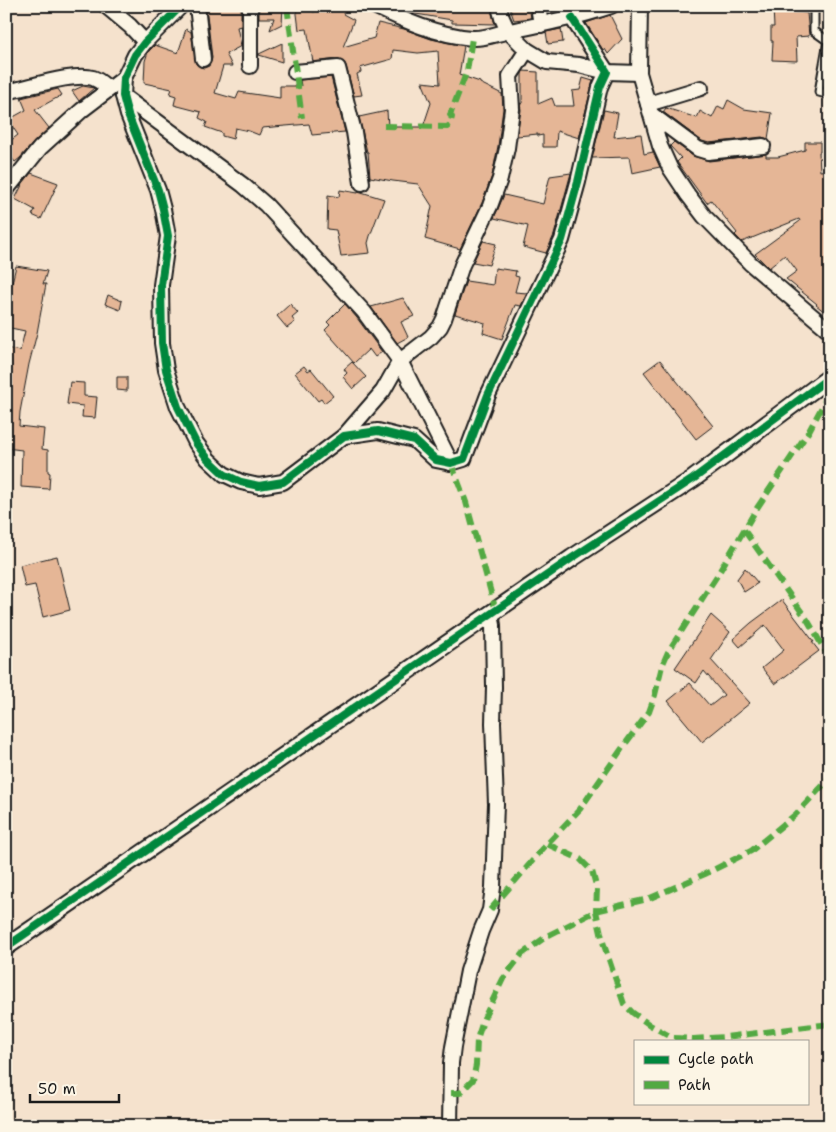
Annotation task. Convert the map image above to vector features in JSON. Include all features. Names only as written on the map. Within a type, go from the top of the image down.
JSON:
[{"type":"street","points":[[106,6],[146,42]]},
{"type":"street","points":[[181,6],[135,55],[124,78],[124,96],[128,115],[158,190],[168,236],[161,285],[162,343],[166,370],[178,407],[196,443],[208,459],[224,474],[241,482],[259,486],[283,482],[344,436],[383,391],[400,361],[431,337],[440,327],[466,257],[490,206],[500,179],[507,148],[512,109],[510,76],[527,50]]},
{"type":"street","points":[[197,6],[203,59]]},
{"type":"street","points":[[250,6],[250,66]]},
{"type":"street","points":[[374,6],[388,9],[410,23],[437,32],[472,38],[481,38],[572,18],[611,6]]},
{"type":"street","points":[[499,6],[508,31],[527,50],[546,62],[578,65],[607,72],[639,72]]},
{"type":"street","points":[[538,6],[541,25]]},
{"type":"street","points":[[640,6],[639,72],[665,158],[688,195],[704,216],[751,264],[830,331]]},
{"type":"street","points":[[572,18],[607,72]]},
{"type":"street","points":[[296,72],[338,68],[354,132],[362,184]]},
{"type":"street","points":[[344,436],[378,431],[414,440],[436,460],[451,463],[464,459],[488,395],[562,240],[578,182],[600,86],[607,72]]},
{"type":"street","points":[[6,92],[74,77],[86,77],[99,81],[109,89]]},
{"type":"street","points":[[6,190],[40,148],[82,110],[124,78]]},
{"type":"street","points":[[650,109],[701,88]]},
{"type":"street","points":[[124,96],[243,185],[266,206],[364,312],[400,361],[451,463]]},
{"type":"street","points":[[650,109],[668,128],[698,149],[708,152],[763,146]]},
{"type":"street","points":[[6,947],[572,558],[693,479],[830,377]]},
{"type":"street","points":[[450,1126],[453,1047],[468,970],[490,910],[493,887],[496,804],[493,724],[493,625],[491,614]]},
{"type":"lane","points":[[814,6],[814,31],[828,41],[819,92],[830,95]]},
{"type":"building","points":[[206,6],[241,6],[241,26],[237,27],[241,46],[226,54],[232,66],[223,66],[215,93],[236,99],[239,92],[280,98],[280,86],[301,86],[300,80],[331,77],[345,132],[312,135],[309,124],[262,128],[259,135],[235,128],[233,139],[222,136],[222,133],[205,127],[207,122],[199,118],[201,112],[174,105],[176,96],[170,94],[172,89],[144,83],[145,61],[148,52],[155,45],[178,53],[186,29],[191,32],[196,64],[204,68],[209,66],[212,58]]},
{"type":"building","points":[[273,6],[273,9],[277,9],[278,6],[283,6],[282,24],[270,30],[274,18],[259,18],[259,7]]},
{"type":"building","points":[[296,6],[313,6],[313,12],[334,8],[335,6],[346,6],[343,14],[354,20],[343,47],[374,38],[378,23],[404,29],[431,39],[464,46],[459,75],[480,82],[502,94],[503,109],[492,176],[482,203],[460,249],[425,239],[432,206],[418,184],[370,177],[368,152],[359,117],[387,111],[388,127],[423,127],[431,103],[422,82],[440,84],[438,51],[418,53],[393,50],[392,59],[360,68],[361,72],[357,74],[362,95],[354,96],[344,62],[337,59],[313,62],[307,29],[299,30]]},
{"type":"building","points":[[402,6],[490,6],[495,24],[452,23],[452,20],[410,13],[402,9]]},
{"type":"building","points":[[509,6],[529,6],[531,18],[514,20]]},
{"type":"building","points":[[547,6],[580,6],[548,14]]},
{"type":"building","points":[[773,8],[795,8],[795,12],[807,13],[809,36],[796,37],[797,61],[772,60],[773,41],[771,41],[771,27],[774,27]]},
{"type":"building","points":[[610,15],[622,39],[608,54],[605,49],[603,50],[586,23]]},
{"type":"building","points":[[561,29],[563,42],[548,44],[546,32]]},
{"type":"building","points":[[282,43],[282,62],[259,55],[259,54]]},
{"type":"building","points":[[523,71],[538,72],[538,104],[552,98],[555,106],[574,106],[572,91],[580,90],[583,78],[593,81],[579,138],[557,131],[556,147],[543,147],[543,135],[517,136],[521,110],[520,103],[522,104]]},
{"type":"building","points":[[83,86],[94,88],[79,101],[72,91]]},
{"type":"building","points":[[58,89],[62,95],[35,110],[49,128],[15,162],[6,151],[6,144],[18,135],[8,120],[26,110],[21,98]]},
{"type":"building","points":[[728,100],[744,109],[772,113],[768,139],[762,137],[709,143],[702,141],[663,112],[666,108],[697,118],[700,111],[712,118],[718,106],[724,109]]},
{"type":"building","points":[[604,110],[618,113],[614,137],[641,134],[644,154],[653,152],[660,167],[632,173],[629,157],[592,158]]},
{"type":"building","points":[[674,142],[693,156],[709,161],[766,154],[766,157],[778,157],[805,150],[805,142],[820,142],[820,171],[828,170],[829,180],[826,181],[828,209],[830,209],[830,316],[786,279],[797,271],[785,255],[769,268],[755,254],[800,221],[799,219],[742,242],[711,200],[707,203],[677,162],[681,158],[670,146]]},
{"type":"building","points":[[31,173],[58,183],[41,219],[32,215],[35,210],[15,199],[23,183]]},
{"type":"building","points":[[571,173],[554,235],[546,253],[523,247],[528,226],[494,218],[504,195],[543,204],[550,176]]},
{"type":"building","points":[[340,190],[358,193],[358,191],[384,199],[368,243],[370,253],[341,256],[336,230],[327,229],[328,195],[339,197]]},
{"type":"building","points":[[483,241],[496,244],[489,265],[473,262]]},
{"type":"building","points":[[16,266],[47,271],[43,284],[46,284],[29,364],[19,426],[44,429],[42,449],[48,450],[49,489],[21,487],[22,450],[6,448],[6,348],[20,351],[25,331],[6,327],[6,286],[11,287]]},
{"type":"building","points":[[495,268],[516,271],[515,276],[519,277],[515,292],[527,293],[521,306],[515,305],[502,339],[483,333],[485,323],[455,314],[466,281],[493,285]]},
{"type":"building","points":[[108,295],[122,301],[120,310],[105,304]]},
{"type":"building","points":[[403,298],[414,316],[401,322],[408,337],[397,343],[371,307]]},
{"type":"building","points":[[290,304],[298,313],[292,318],[295,322],[287,328],[277,316]]},
{"type":"building","points":[[345,304],[382,352],[375,357],[369,349],[354,363],[325,330],[330,325],[327,322]]},
{"type":"building","points":[[660,360],[713,426],[696,439],[644,372]]},
{"type":"building","points":[[352,362],[366,377],[353,389],[343,377],[347,373],[344,369]]},
{"type":"building","points":[[304,366],[308,371],[311,369],[333,396],[324,403],[321,399],[318,401],[295,373]]},
{"type":"building","points":[[117,377],[127,377],[127,391],[117,390]]},
{"type":"building","points":[[70,382],[84,383],[84,396],[97,397],[95,418],[82,417],[83,406],[67,404]]},
{"type":"building","points":[[57,556],[70,610],[43,617],[35,585],[25,587],[20,565]]},
{"type":"building","points":[[745,568],[758,583],[744,592],[737,579]]},
{"type":"building","points":[[782,600],[819,651],[775,684],[762,668],[784,650],[765,625],[740,647],[733,639]]},
{"type":"building","points":[[711,615],[730,632],[711,660],[750,703],[702,742],[668,701],[690,683],[710,706],[724,695],[704,671],[696,683],[675,668]]},
{"type":"marked path","points":[[287,6],[302,118]]},
{"type":"marked path","points":[[384,126],[447,127],[450,125],[452,117],[450,115],[467,71],[472,38]]},
{"type":"marked path","points":[[490,910],[580,809],[649,712],[668,652],[718,574],[757,508],[809,431],[824,403],[830,381]]},
{"type":"marked path","points":[[451,463],[466,502],[496,611]]},
{"type":"marked path","points":[[744,530],[808,621],[830,659]]},
{"type":"marked path","points":[[451,1093],[460,1093],[473,1080],[476,1065],[477,1039],[484,1018],[503,979],[522,954],[547,936],[596,911],[648,899],[751,851],[796,814],[830,778]]},
{"type":"marked path","points":[[547,844],[580,859],[592,871],[597,889],[596,911],[603,942],[624,1004],[650,1025],[673,1038],[694,1039],[830,1024]]},
{"type":"cycle path","points":[[181,6],[145,42],[135,55],[124,78],[123,96],[128,115],[158,190],[168,236],[161,285],[162,343],[166,370],[178,407],[196,443],[208,459],[224,474],[241,482],[259,486],[283,482],[344,436],[378,431],[414,440],[436,460],[451,463],[464,459],[488,395],[562,240],[578,182],[600,87],[607,72],[572,18]]},
{"type":"cycle path","points":[[6,947],[572,558],[693,479],[830,377]]}]
